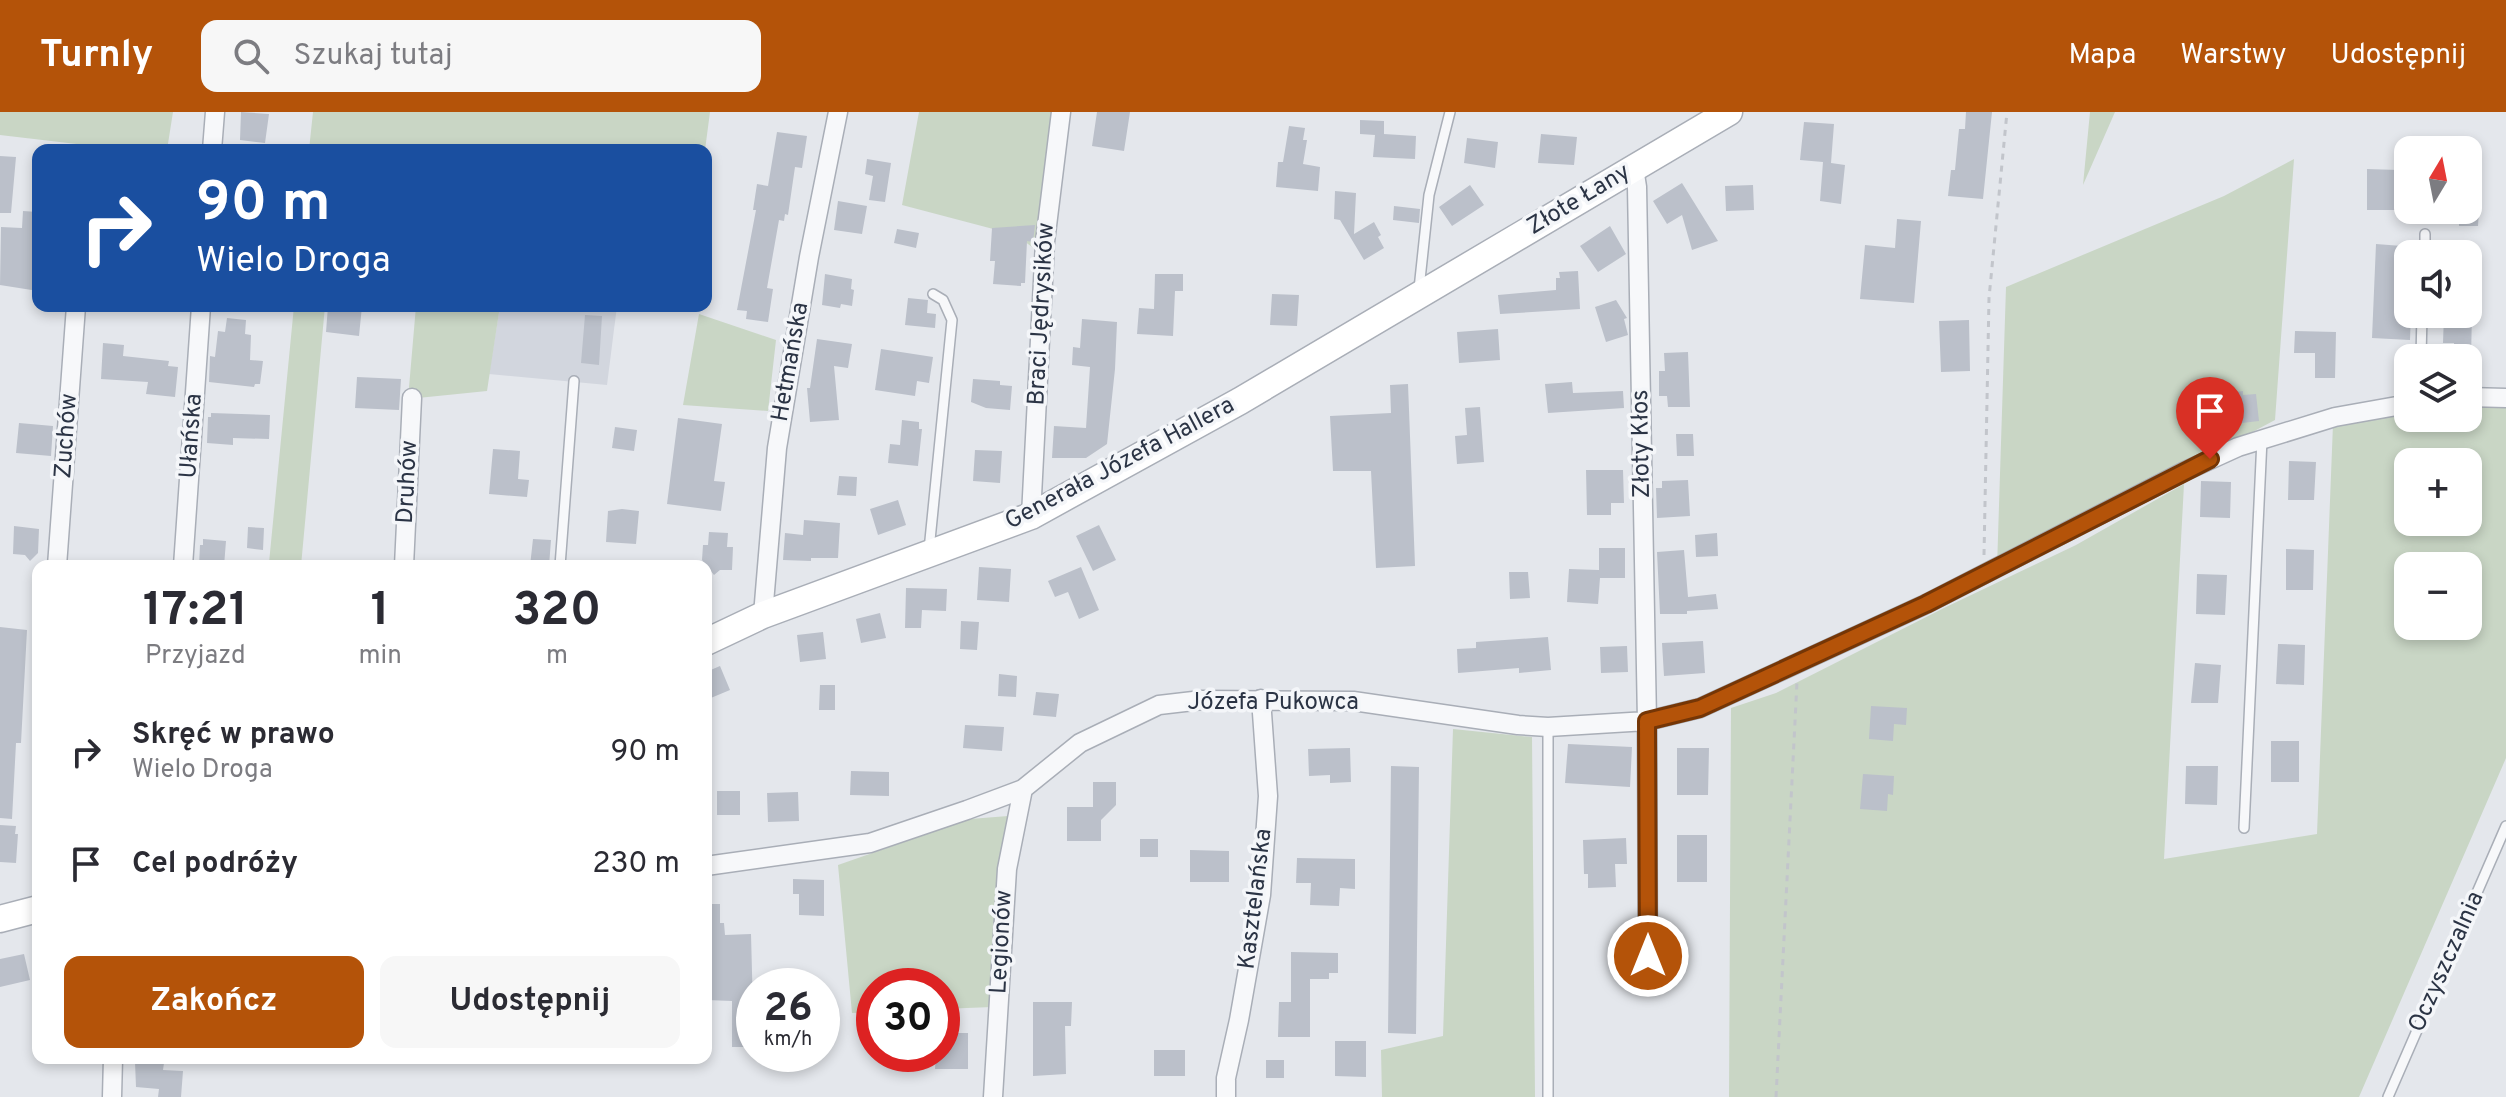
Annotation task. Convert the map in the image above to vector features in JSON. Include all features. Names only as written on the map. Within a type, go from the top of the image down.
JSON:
[{"type":"street","points":[[212,144],[215,112]]},
{"type":"street","name":"Hetmańska","points":[[763,615],[777,448],[809,257],[838,112]]},
{"type":"street","name":"Braci Jędrysików","points":[[1031,516],[1045,242],[1061,112]]},
{"type":"street","name":"Złote Łany","points":[[1423,291],[1729,112]]},
{"type":"street","name":"Złoty Kłos","points":[[1634,168],[1647,721],[1648,985]]},
{"type":"street","name":"Generała Józefa Hallera","points":[[712,639],[763,615],[1031,516],[1240,401],[1423,291]]},
{"type":"street","name":"Zuchów","points":[[57,560],[76,312]]},
{"type":"street","name":"Ułańska","points":[[183,560],[201,312]]},
{"type":"street","points":[[2482,397],[2506,398]]},
{"type":"street","name":"Druhów","points":[[404,560],[412,398]]},
{"type":"street","name":"Józefa Pukowca","points":[[712,865],[870,843],[1023,789],[1080,743],[1159,705],[1202,700],[1353,701],[1548,727],[1647,721],[1700,708],[1926,604],[2238,447],[2335,417],[2394,406]]},
{"type":"street","name":"Kasztelańska","points":[[1226,1097],[1226,1078],[1261,895],[1268,796],[1261,699]]},
{"type":"street","name":"Legionów","points":[[993,1097],[1007,869],[1023,789]]},
{"type":"street","points":[[0,919],[32,911]]},
{"type":"street","points":[[112,1097],[113,1064]]},
{"type":"lane","points":[[1423,291],[1429,195],[1450,112]]},
{"type":"lane","points":[[2425,234],[2425,240]]},
{"type":"lane","points":[[929,554],[952,320],[943,300],[933,294]]},
{"type":"lane","points":[[560,560],[574,381]]},
{"type":"lane","points":[[2244,828],[2262,439]]},
{"type":"lane","points":[[1548,727],[1548,1097]]},
{"type":"lane","name":"Oczyszczalnia","points":[[2388,1097],[2506,826]]},
{"type":"path","points":[[1984,575],[1989,298],[2007,112]]},
{"type":"path","points":[[1776,1097],[1798,662]]},
{"type":"shaded area","points":[[499,312],[616,312],[607,385],[489,374]]},
{"type":"green space","points":[[0,112],[173,112],[168,144],[76,144],[0,135]]},
{"type":"green space","points":[[313,112],[710,112],[706,144],[310,144]]},
{"type":"green space","points":[[919,112],[1054,112],[1036,250],[1016,235],[902,205]]},
{"type":"green space","points":[[2090,112],[2115,112],[2083,185]]},
{"type":"green space","points":[[2294,159],[2275,420],[1997,568],[2006,287],[2224,196]]},
{"type":"green space","points":[[293,312],[324,312],[302,560],[269,560]]},
{"type":"green space","points":[[415,312],[499,312],[487,391],[408,399]]},
{"type":"green space","points":[[699,314],[776,340],[768,411],[683,405]]},
{"type":"green space","points":[[2482,405],[2506,406],[2506,758],[2359,1097],[1729,1097],[1731,708],[1776,693],[2076,545],[2184,484],[2164,859],[2317,834],[2333,424],[2394,413],[2394,432],[2482,432]]},
{"type":"green space","points":[[1453,729],[1532,737],[1535,1097],[1382,1097],[1381,1050],[1443,1036]]},
{"type":"green space","points":[[1008,816],[992,1007],[960,1008],[960,968],[856,968],[856,1013],[852,1013],[838,865],[970,819]]},
{"type":"building","points":[[241,112],[269,114],[265,143],[240,140]]},
{"type":"building","points":[[1097,112],[1130,112],[1124,151],[1092,146]]},
{"type":"building","points":[[1966,112],[1992,112],[1983,199],[1948,196],[1951,170],[1955,170],[1959,129],[1965,129]]},
{"type":"building","points":[[1360,120],[1384,121],[1384,134],[1416,136],[1415,159],[1373,157],[1375,135],[1360,134]]},
{"type":"building","points":[[1804,122],[1834,124],[1831,163],[1845,165],[1841,204],[1820,201],[1823,162],[1800,160]]},
{"type":"building","points":[[1289,126],[1305,128],[1303,140],[1307,140],[1303,164],[1320,167],[1318,191],[1276,187],[1278,162],[1283,162]]},
{"type":"building","points":[[777,132],[807,136],[802,168],[795,167],[788,215],[785,214],[784,221],[779,220],[767,288],[773,289],[768,322],[746,319],[747,311],[737,310],[756,210],[753,210],[757,184],[768,186]]},
{"type":"building","points":[[1541,134],[1577,137],[1574,165],[1538,163]]},
{"type":"building","points":[[1467,138],[1498,142],[1495,168],[1464,163]]},
{"type":"building","points":[[0,156],[16,157],[11,213],[0,213]]},
{"type":"building","points":[[867,159],[891,163],[885,202],[869,200],[873,176],[865,174]]},
{"type":"building","points":[[2367,169],[2394,170],[2394,210],[2367,210]]},
{"type":"building","points":[[1682,183],[1718,241],[1692,250],[1682,215],[1667,224],[1653,201]]},
{"type":"building","points":[[1470,185],[1484,205],[1452,226],[1439,207]]},
{"type":"building","points":[[1753,185],[1754,210],[1726,211],[1725,186]]},
{"type":"building","points":[[1335,191],[1356,193],[1354,234],[1374,222],[1384,248],[1364,260],[1340,220],[1334,219]]},
{"type":"building","points":[[838,201],[867,206],[862,234],[834,230]]},
{"type":"building","points":[[1394,206],[1420,209],[1419,223],[1393,220]]},
{"type":"building","points":[[23,211],[32,212],[32,290],[0,285],[1,227],[22,228]]},
{"type":"building","points":[[1897,219],[1921,221],[1914,303],[1860,299],[1865,245],[1895,248]]},
{"type":"building","points":[[1035,225],[1033,242],[1027,241],[1025,283],[1021,286],[993,284],[995,261],[990,261],[992,228]]},
{"type":"building","points":[[1610,226],[1626,254],[1598,272],[1580,246]]},
{"type":"building","points":[[897,229],[919,233],[916,248],[894,243]]},
{"type":"building","points":[[2376,244],[2394,245],[2394,328],[2410,328],[2410,340],[2372,338]]},
{"type":"building","points":[[1578,271],[1580,309],[1500,314],[1498,295],[1556,290],[1559,272]]},
{"type":"building","points":[[825,274],[852,279],[852,306],[822,305]]},
{"type":"building","points":[[1155,274],[1183,274],[1183,291],[1175,291],[1173,336],[1137,334],[1139,308],[1154,309]]},
{"type":"building","points":[[1272,294],[1299,295],[1297,326],[1270,325]]},
{"type":"building","points":[[908,298],[928,300],[927,313],[936,314],[935,328],[905,325]]},
{"type":"building","points":[[1616,300],[1627,318],[1624,319],[1628,335],[1606,342],[1595,307]]},
{"type":"building","points":[[328,312],[361,312],[359,336],[326,332]]},
{"type":"building","points":[[585,315],[602,316],[599,365],[581,363]]},
{"type":"building","points":[[227,318],[246,320],[245,334],[251,335],[250,360],[263,361],[260,384],[254,387],[209,382],[210,356],[215,357],[218,331],[225,332]]},
{"type":"building","points":[[1082,319],[1117,322],[1107,444],[1086,458],[1052,458],[1054,426],[1086,428],[1090,367],[1072,365],[1073,347],[1080,348]]},
{"type":"building","points":[[1969,320],[1970,371],[1941,372],[1939,321]]},
{"type":"building","points":[[2444,328],[2472,328],[2471,344],[2443,343]]},
{"type":"building","points":[[1498,329],[1500,360],[1459,363],[1457,332]]},
{"type":"building","points":[[2295,331],[2336,332],[2335,378],[2315,378],[2315,353],[2294,353]]},
{"type":"building","points":[[817,339],[852,344],[848,368],[834,366],[839,420],[810,422],[807,388],[810,388]]},
{"type":"building","points":[[103,343],[124,345],[123,356],[169,361],[168,366],[178,367],[175,397],[146,394],[148,382],[101,379]]},
{"type":"building","points":[[881,349],[933,357],[929,383],[917,381],[915,396],[875,390]]},
{"type":"building","points":[[1688,352],[1690,407],[1668,407],[1667,396],[1659,396],[1659,371],[1665,371],[1664,353]]},
{"type":"building","points":[[357,377],[401,379],[399,410],[355,408]]},
{"type":"building","points":[[973,379],[1000,381],[1000,385],[1012,386],[1010,410],[986,408],[971,402]]},
{"type":"building","points":[[1572,382],[1573,393],[1623,391],[1624,408],[1548,413],[1545,384]]},
{"type":"building","points":[[1408,384],[1415,566],[1376,568],[1371,471],[1333,471],[1330,416],[1391,413],[1390,385]]},
{"type":"building","points":[[2243,391],[2243,395],[2256,394],[2259,421],[2225,421],[2222,394]]},
{"type":"building","points":[[1480,407],[1484,462],[1457,464],[1455,436],[1467,435],[1465,408]]},
{"type":"building","points":[[211,413],[270,415],[269,439],[233,438],[233,445],[207,443],[208,417]]},
{"type":"building","points":[[678,418],[722,424],[714,481],[725,482],[721,511],[667,504]]},
{"type":"building","points":[[902,420],[919,422],[919,429],[922,429],[918,466],[888,463],[890,444],[900,445]]},
{"type":"building","points":[[19,423],[53,426],[51,456],[16,453]]},
{"type":"building","points":[[615,427],[637,430],[634,451],[612,448]]},
{"type":"building","points":[[1676,434],[1693,434],[1694,456],[1677,456]]},
{"type":"building","points":[[493,449],[520,451],[518,479],[529,480],[527,497],[489,494]]},
{"type":"building","points":[[975,450],[1002,451],[1000,483],[973,481]]},
{"type":"building","points":[[2289,461],[2316,462],[2314,500],[2288,500]]},
{"type":"building","points":[[1586,470],[1623,470],[1624,503],[1611,503],[1611,515],[1587,515]]},
{"type":"building","points":[[839,476],[857,477],[856,496],[837,495]]},
{"type":"building","points":[[1688,480],[1690,516],[1657,518],[1656,488],[1662,488],[1662,481]]},
{"type":"building","points":[[2201,481],[2231,482],[2230,518],[2200,517]]},
{"type":"building","points":[[898,500],[906,525],[878,535],[870,509]]},
{"type":"building","points":[[608,511],[639,511],[636,544],[606,542]]},
{"type":"building","points":[[804,520],[840,523],[838,558],[783,560],[785,533],[803,535]]},
{"type":"building","points":[[1099,525],[1116,560],[1093,571],[1076,536]]},
{"type":"building","points":[[14,526],[39,529],[38,553],[30,561],[25,555],[13,554]]},
{"type":"building","points":[[248,527],[264,528],[263,550],[247,548]]},
{"type":"building","points":[[709,532],[728,533],[727,547],[733,547],[732,570],[720,570],[714,575],[712,560],[702,560],[703,545],[708,545]]},
{"type":"building","points":[[1717,533],[1718,556],[1696,557],[1695,535]]},
{"type":"building","points":[[203,539],[226,541],[224,560],[199,560],[200,545],[203,545]]},
{"type":"building","points":[[533,539],[551,540],[549,560],[531,560]]},
{"type":"building","points":[[1599,548],[1625,548],[1625,578],[1600,578],[1598,604],[1567,602],[1569,569],[1599,570]]},
{"type":"building","points":[[2286,549],[2314,550],[2313,590],[2286,590]]},
{"type":"building","points":[[1684,550],[1688,597],[1716,594],[1718,609],[1660,614],[1657,552]]},
{"type":"building","points":[[979,567],[1011,569],[1009,602],[977,600]]},
{"type":"building","points":[[1081,567],[1099,610],[1079,619],[1068,592],[1055,597],[1048,581]]},
{"type":"building","points":[[1509,572],[1528,572],[1530,598],[1510,599]]},
{"type":"building","points":[[2197,574],[2227,575],[2225,615],[2196,614]]},
{"type":"building","points":[[906,588],[947,589],[946,611],[922,610],[921,628],[905,628]]},
{"type":"building","points":[[880,613],[886,638],[861,643],[856,619]]},
{"type":"building","points":[[961,621],[979,622],[977,650],[960,649]]},
{"type":"building","points":[[0,627],[27,630],[21,743],[16,743],[12,819],[0,818]]},
{"type":"building","points":[[823,632],[826,659],[800,662],[797,635]]},
{"type":"building","points":[[1548,637],[1551,670],[1519,673],[1519,668],[1458,673],[1457,649],[1476,648],[1476,642]]},
{"type":"building","points":[[1703,641],[1705,673],[1664,676],[1662,643]]},
{"type":"building","points":[[2278,644],[2305,645],[2304,685],[2276,684]]},
{"type":"building","points":[[1627,646],[1628,672],[1601,673],[1600,647]]},
{"type":"building","points":[[2195,663],[2221,665],[2218,703],[2191,703]]},
{"type":"building","points":[[720,666],[730,690],[712,698],[712,669]]},
{"type":"building","points":[[999,674],[1017,676],[1016,697],[998,696]]},
{"type":"building","points":[[820,685],[835,685],[835,710],[819,710]]},
{"type":"building","points":[[1036,692],[1059,694],[1056,717],[1033,715]]},
{"type":"building","points":[[1871,706],[1907,708],[1906,725],[1894,724],[1893,741],[1869,739]]},
{"type":"building","points":[[965,725],[1004,727],[1002,751],[963,748]]},
{"type":"building","points":[[2271,741],[2299,741],[2299,782],[2271,782]]},
{"type":"building","points":[[1568,744],[1632,747],[1630,787],[1565,783]]},
{"type":"building","points":[[1350,748],[1351,782],[1330,783],[1330,775],[1309,776],[1308,749]]},
{"type":"building","points":[[1677,748],[1709,748],[1708,795],[1677,795]]},
{"type":"building","points":[[1391,766],[1419,767],[1416,1034],[1388,1033]]},
{"type":"building","points":[[2186,766],[2218,766],[2217,805],[2185,804]]},
{"type":"building","points":[[851,771],[889,772],[889,796],[850,795]]},
{"type":"building","points":[[1863,774],[1894,776],[1893,795],[1888,794],[1887,811],[1860,809]]},
{"type":"building","points":[[1093,782],[1116,782],[1116,805],[1101,820],[1101,841],[1067,841],[1067,807],[1093,807]]},
{"type":"building","points":[[717,791],[740,791],[740,815],[717,815]]},
{"type":"building","points":[[798,792],[799,821],[768,822],[767,793]]},
{"type":"building","points":[[0,825],[16,826],[16,863],[0,862]]},
{"type":"building","points":[[1677,835],[1707,835],[1707,882],[1677,882]]},
{"type":"building","points":[[1626,838],[1627,864],[1615,864],[1616,887],[1588,888],[1588,874],[1584,874],[1583,840]]},
{"type":"building","points":[[1140,839],[1158,839],[1158,857],[1140,857]]},
{"type":"building","points":[[1190,850],[1229,851],[1229,882],[1190,882]]},
{"type":"building","points":[[1297,858],[1355,859],[1355,889],[1340,888],[1339,906],[1310,905],[1311,883],[1296,883]]},
{"type":"building","points":[[793,879],[824,880],[824,916],[799,915],[799,894],[793,894]]},
{"type":"building","points":[[712,904],[720,904],[720,923],[724,923],[725,935],[751,934],[752,968],[736,968],[736,1047],[732,1047],[732,1001],[712,1000]]},
{"type":"building","points":[[1291,952],[1338,953],[1338,973],[1329,973],[1329,979],[1310,979],[1310,1037],[1278,1037],[1279,1002],[1291,1002]]},
{"type":"building","points":[[24,954],[30,980],[0,987],[0,959]]},
{"type":"building","points":[[1033,1002],[1072,1002],[1071,1026],[1065,1026],[1066,1074],[1033,1076]]},
{"type":"building","points":[[960,1033],[968,1033],[968,1069],[960,1069]]},
{"type":"building","points":[[1335,1041],[1366,1041],[1366,1077],[1335,1076]]},
{"type":"building","points":[[1154,1050],[1185,1050],[1185,1076],[1154,1076]]},
{"type":"building","points":[[1266,1060],[1284,1060],[1284,1078],[1266,1078]]},
{"type":"building","points":[[135,1064],[164,1064],[163,1070],[183,1071],[181,1097],[158,1097],[159,1089],[136,1087]]},
{"type":"route","points":[[1648,956],[1647,721],[1700,708],[1926,604],[2210,459]]}]
